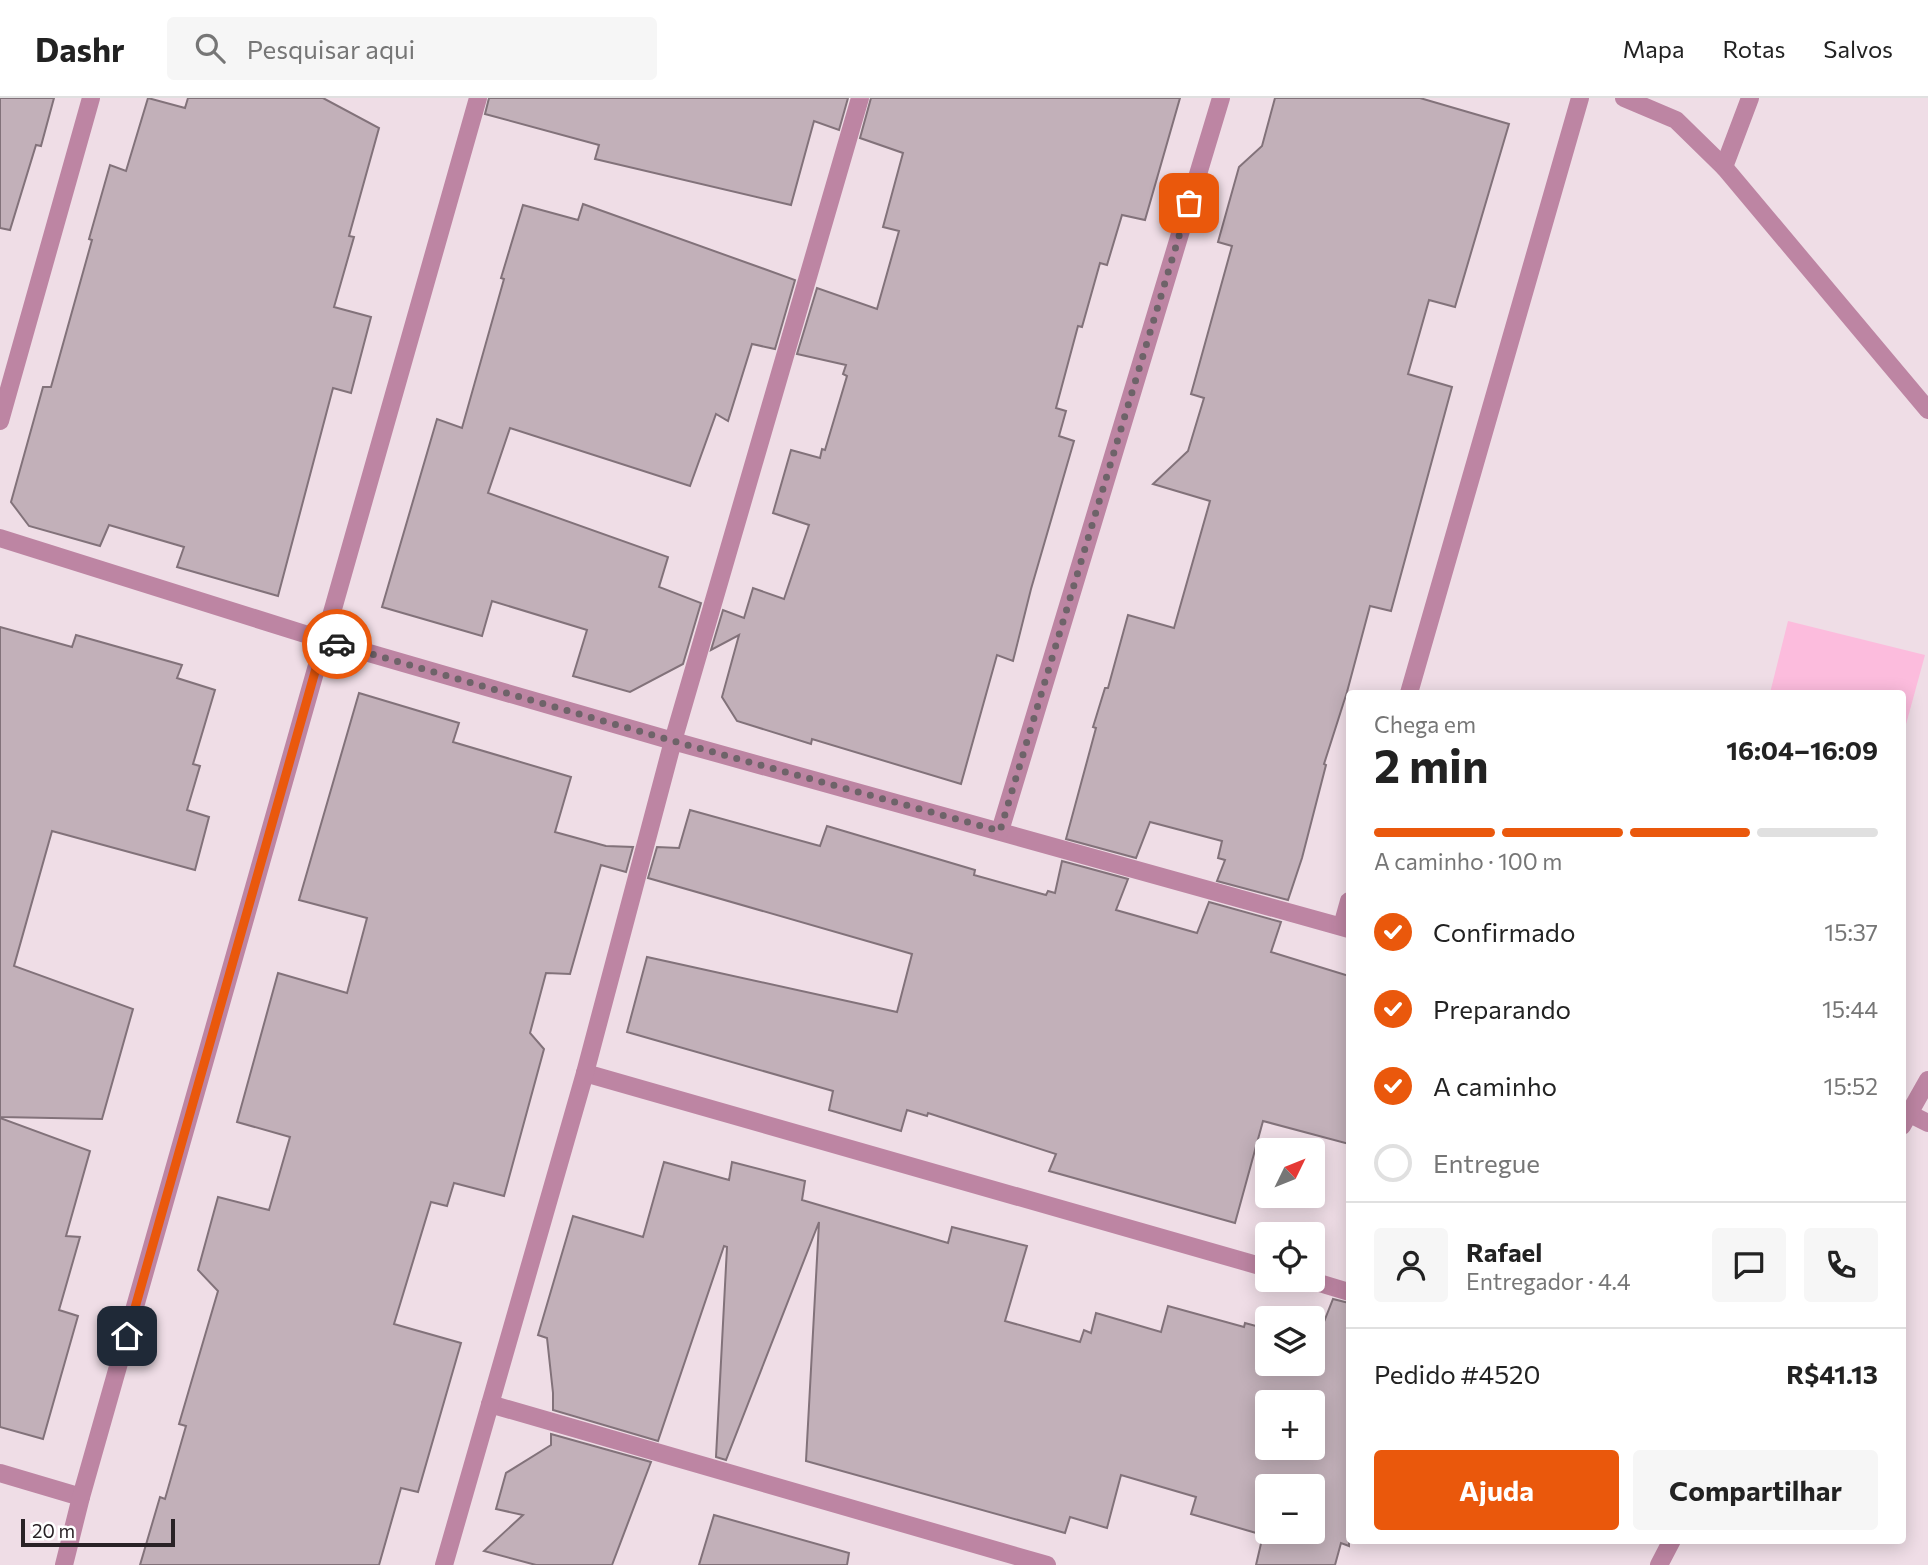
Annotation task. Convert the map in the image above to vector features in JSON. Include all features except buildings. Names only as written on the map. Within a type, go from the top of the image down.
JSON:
[{"type":"street","points":[[0,421],[8,355],[91,98]]},
{"type":"street","points":[[64,1565],[81,1497],[478,98]]},
{"type":"street","points":[[444,1565],[585,1073],[673,741],[860,98]]},
{"type":"street","points":[[1000,831],[1221,98]]},
{"type":"street","points":[[1410,690],[1580,98]]},
{"type":"street","points":[[1624,98],[1676,120],[1724,167],[1928,410]]},
{"type":"street","points":[[1724,167],[1750,98]]},
{"type":"street","points":[[0,538],[324,640],[673,741],[1346,928]]},
{"type":"street","points":[[585,1073],[1255,1265]]},
{"type":"street","points":[[1906,1114],[1928,1080]]},
{"type":"street","points":[[1906,1116],[1928,1124]]},
{"type":"street","points":[[1325,1285],[1346,1291]]},
{"type":"street","points":[[490,1404],[1047,1565]]},
{"type":"street","points":[[0,1473],[81,1497]]},
{"type":"street","points":[[1659,1565],[1670,1544]]},
{"type":"shaded area","points":[[1788,621],[1925,655],[1906,724],[1906,690],[1771,690]]},
{"type":"way so far","points":[[337,644],[673,741],[1000,831],[1189,203]]},
{"type":"route","points":[[127,1336],[324,640],[337,644]]}]
